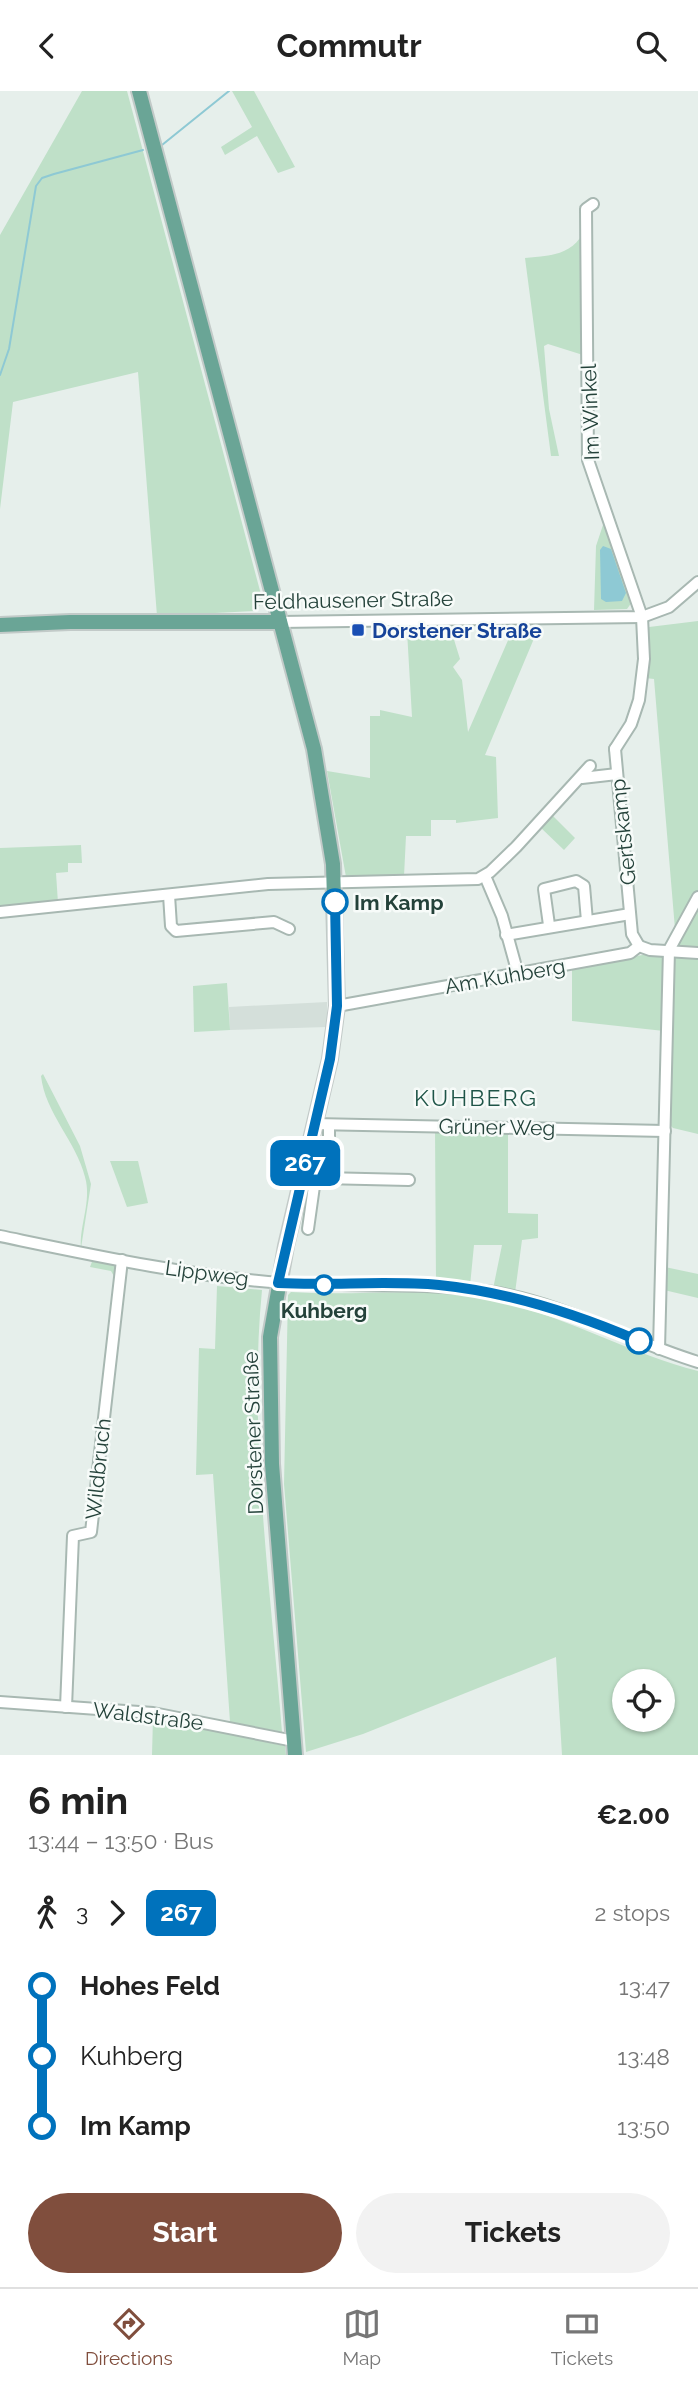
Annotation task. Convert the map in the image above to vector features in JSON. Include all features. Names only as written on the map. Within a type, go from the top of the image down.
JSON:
[{"type":"main road","name":"Dorstener Straße","points":[[139,91],[314,749],[327,819],[334,882],[337,1006],[322,1124],[278,1283],[270,1337],[269,1400],[295,1748]]},
{"type":"main road","name":"Feldhausener Straße","points":[[0,625],[69,622],[280,622]]},
{"type":"street","name":"Im Winkel","points":[[593,204],[586,209],[588,460],[642,617]]},
{"type":"street","name":"Feldhausener Straße","points":[[280,622],[642,617],[669,607],[696,589]]},
{"type":"street","name":"Gertskamp","points":[[639,946],[632,934],[617,774],[611,750],[631,724],[639,700],[644,659],[642,617]]},
{"type":"street","points":[[0,912],[268,884],[485,876],[582,778],[590,766]]},
{"type":"street","points":[[582,778],[617,774]]},
{"type":"street","points":[[485,876],[492,897],[496,900],[518,974]]},
{"type":"street","points":[[549,925],[544,889],[548,885],[576,881],[584,886],[587,921]]},
{"type":"street","points":[[169,895],[171,926],[176,932],[274,922],[289,929]]},
{"type":"street","points":[[659,1349],[669,950],[698,897]]},
{"type":"street","name":"Gertskamp","points":[[506,935],[549,925],[630,914]]},
{"type":"street","name":"Am Kuhberg","points":[[337,1006],[630,953],[639,946],[650,950],[698,953]]},
{"type":"street","points":[[322,1124],[329,1145],[322,1178]]},
{"type":"street","name":"Grüner Weg","points":[[322,1124],[665,1131]]},
{"type":"street","points":[[308,1229],[315,1179],[409,1180]]},
{"type":"street","name":"Lippweg","points":[[0,1236],[122,1260],[278,1283],[436,1285],[494,1292],[574,1314],[698,1362]]},
{"type":"street","name":"Wildbruch","points":[[66,1706],[73,1536],[92,1532],[122,1260]]},
{"type":"street","name":"Waldstraße","points":[[0,1702],[153,1713],[295,1748]]},
{"type":"shaded area","points":[[327,1002],[327,1027],[230,1030],[229,1007]]},
{"type":"green space","points":[[82,91],[127,91],[263,602],[254,611],[157,616],[138,372],[13,402],[0,509],[0,235]]},
{"type":"green space","points":[[232,91],[254,91],[295,167],[278,173],[257,136],[225,155],[221,147],[252,127]]},
{"type":"green space","points":[[580,238],[583,355],[548,344],[544,346],[549,409],[559,456],[551,456],[525,258],[562,252]]},
{"type":"green space","points":[[605,519],[632,602],[627,609],[594,610],[596,546]]},
{"type":"green space","points":[[698,621],[698,893],[675,929],[654,679],[645,678],[646,631],[649,627]]},
{"type":"green space","points":[[513,629],[538,629],[485,755],[496,757],[498,818],[456,823],[456,820],[431,820],[431,836],[406,836],[404,876],[346,877],[327,771],[370,778],[370,716],[380,716],[380,710],[412,717],[407,631],[451,630],[460,659],[453,667],[462,680],[468,732]]},
{"type":"green space","points":[[551,814],[575,838],[564,850],[539,826]]},
{"type":"green space","points":[[81,845],[82,863],[68,863],[68,872],[56,873],[58,903],[0,909],[0,848]]},
{"type":"green space","points":[[698,905],[698,949],[679,946],[676,940]]},
{"type":"green space","points":[[660,952],[666,960],[664,1031],[572,1021],[572,967]]},
{"type":"green space","points":[[676,955],[698,958],[698,1134],[673,1128],[668,1123],[672,957]]},
{"type":"green space","points":[[227,983],[230,1030],[194,1032],[193,986]]},
{"type":"green space","points":[[43,1074],[80,1146],[91,1184],[81,1248],[87,1186],[75,1151],[48,1102],[41,1076]]},
{"type":"green space","points":[[435,1128],[508,1131],[508,1213],[538,1214],[538,1238],[522,1240],[515,1293],[493,1289],[502,1245],[474,1245],[470,1286],[436,1282]]},
{"type":"green space","points":[[110,1161],[138,1161],[148,1203],[127,1207]]},
{"type":"green space","points":[[93,1259],[113,1263],[117,1267],[115,1278],[111,1271],[90,1267]]},
{"type":"green space","points":[[665,1267],[698,1274],[698,1298],[664,1290]]},
{"type":"green space","points":[[217,1286],[262,1290],[258,1344],[259,1454],[282,1732],[230,1722],[213,1474],[196,1475],[199,1348],[215,1349]]},
{"type":"green space","points":[[291,1292],[419,1292],[495,1300],[546,1315],[647,1355],[698,1371],[698,1755],[562,1755],[556,1657],[363,1734],[306,1752],[284,1484],[288,1295]]},
{"type":"green space","points":[[153,1718],[285,1746],[286,1755],[152,1755]]},
{"type":"water","points":[[603,546],[611,549],[626,593],[622,601],[606,602],[601,599],[600,550]]},
{"type":"waterway","points":[[162,145],[229,91]]},
{"type":"waterway","points":[[0,375],[9,349],[36,186],[42,178],[143,150]]},
{"type":"bus line","name":"267","points":[[335,902],[337,1006],[330,1059],[278,1283],[436,1285],[494,1292],[588,1319],[639,1341]]},
{"type":"place","name":"Dorstener Straße","points":[[358,630]]},
{"type":"place","name":"Im Kamp","points":[[335,902]]},
{"type":"place","name":"Kuhberg","points":[[324,1285]]},
{"type":"district","name":"KUHBERG","points":[[476,1097]]}]
